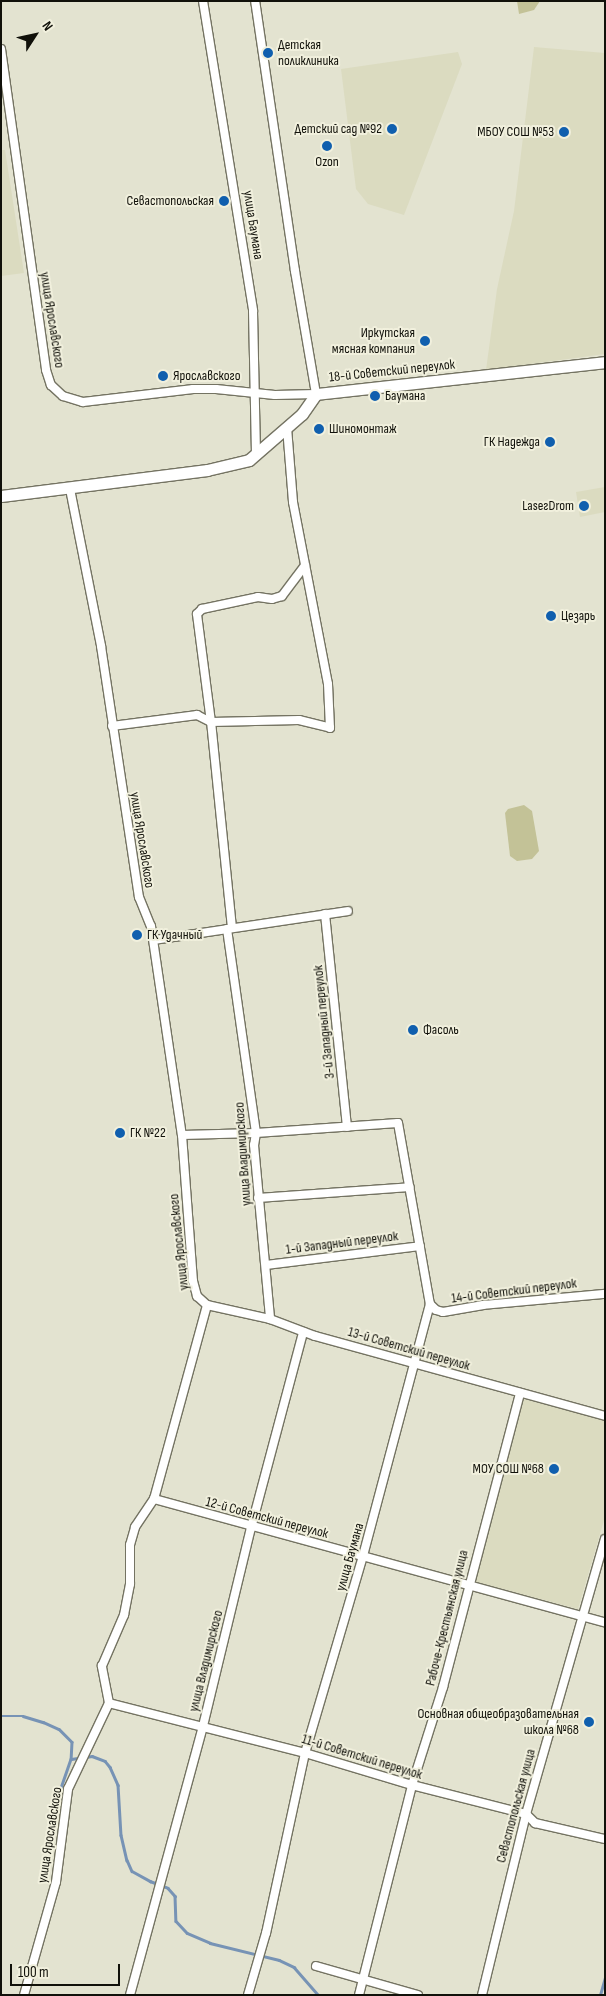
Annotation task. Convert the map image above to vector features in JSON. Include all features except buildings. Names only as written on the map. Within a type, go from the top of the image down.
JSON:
[{"type":"street","name":"улица Баумана","points":[[203,1],[253,311],[256,455]]},
{"type":"street","points":[[255,1],[295,271],[316,394]]},
{"type":"street","name":"улица Ярославского","points":[[1,49],[46,370],[51,385],[63,396],[83,402],[193,389],[216,389],[274,395],[316,394]]},
{"type":"street","name":"18-й Советский переулок","points":[[1,496],[70,489],[207,470],[249,460],[302,414],[316,394],[605,362]]},
{"type":"street","points":[[112,726],[197,715],[211,722],[299,720],[330,728],[328,684],[288,466],[287,427]]},
{"type":"street","name":"улица Ярославского","points":[[70,489],[101,646],[139,897],[151,926],[154,940],[182,1135],[193,1281],[197,1296],[207,1305]]},
{"type":"street","name":"улица Владимирского","points":[[270,1319],[254,1145],[256,1133],[230,929],[211,722],[197,614],[202,608],[258,597],[272,599],[282,596],[305,566]]},
{"type":"street","points":[[154,940],[348,911]]},
{"type":"street","name":"3-й Западный переулок","points":[[325,914],[347,1127]]},
{"type":"street","name":"улица Баумана","points":[[248,1995],[266,1933],[306,1753],[363,1556],[430,1304],[398,1123],[347,1127]]},
{"type":"street","points":[[182,1135],[256,1133],[347,1127]]},
{"type":"street","points":[[258,1198],[410,1186]]},
{"type":"street","name":"1-й Западный переулок","points":[[266,1265],[420,1246]]},
{"type":"street","name":"14-й Советский переулок","points":[[430,1304],[436,1310],[444,1312],[482,1305],[605,1294]]},
{"type":"street","points":[[109,1703],[102,1666],[124,1615],[130,1584],[130,1545],[135,1527],[154,1499],[207,1305]]},
{"type":"street","name":"13-й Советский переулок","points":[[207,1305],[270,1319],[303,1332],[415,1365],[605,1416]]},
{"type":"street","name":"улица Владимирского","points":[[130,1995],[203,1726],[251,1528],[303,1332]]},
{"type":"street","name":"Рабоче-Крестьянская улица","points":[[359,1995],[412,1785],[443,1687],[520,1393]]},
{"type":"street","name":"12-й Советский переулок","points":[[154,1499],[251,1528],[363,1556],[605,1622]]},
{"type":"street","name":"Севастопольская улица","points":[[482,1995],[526,1814],[605,1539]]},
{"type":"street","name":"улица Ярославского","points":[[24,1995],[56,1882],[68,1789],[109,1703]]},
{"type":"street","name":"11-й Советский переулок","points":[[109,1703],[306,1753],[412,1785],[526,1814],[535,1823],[605,1839]]},
{"type":"street","points":[[316,1966],[418,1995]]},
{"type":"shaded area","points":[[517,1],[540,1],[534,10],[519,14]]},
{"type":"shaded area","name":"МБОУ СОШ №53","points":[[534,47],[605,53],[605,354],[486,370],[497,289],[514,211]]},
{"type":"shaded area","name":"Детский сад №92","points":[[458,52],[462,64],[404,215],[368,204],[356,189],[341,69]]},
{"type":"shaded area","points":[[1,150],[5,150],[24,273],[1,276]]},
{"type":"shaded area","points":[[605,487],[605,512],[580,517],[576,492]]},
{"type":"shaded area","points":[[524,805],[532,811],[539,851],[532,859],[517,861],[510,856],[505,813],[508,809]]},
{"type":"shaded area","name":"МОУ СОШ №68","points":[[523,1399],[605,1420],[605,1517],[578,1609],[473,1581]]},
{"type":"waterway","points":[[1,1716],[23,1716],[43,1722],[59,1729],[72,1742],[71,1759],[59,1794]]},
{"type":"waterway","points":[[71,1759],[92,1756],[105,1761],[110,1767],[118,1785],[121,1835],[127,1860],[132,1871],[168,1888],[175,1896],[176,1921],[187,1933],[210,1943],[279,1960],[294,1967],[318,1995]]},
{"type":"waterway","points":[[600,1995],[605,1978]]},
{"type":"place","name":"Детская поликлиника","points":[[268,53]]},
{"type":"place","name":"Детский сад №92","points":[[392,129]]},
{"type":"place","name":"МБОУ СОШ №53","points":[[564,132]]},
{"type":"place","name":"Ozon","points":[[327,146]]},
{"type":"place","name":"Севастопольская","points":[[224,201]]},
{"type":"place","name":"Иркутская мясная компания","points":[[425,341]]},
{"type":"place","name":"Ярославского","points":[[163,376]]},
{"type":"place","name":"Баумана","points":[[375,396]]},
{"type":"place","name":"Шиномонтаж","points":[[319,429]]},
{"type":"place","name":"ГК Надежда","points":[[550,442]]},
{"type":"place","name":"LaseгDrom","points":[[584,506]]},
{"type":"place","name":"Цезарь","points":[[551,616]]},
{"type":"place","name":"ГК Удачный","points":[[137,935]]},
{"type":"place","name":"Фасоль","points":[[413,1030]]},
{"type":"place","name":"ГК №22","points":[[120,1133]]},
{"type":"place","name":"МОУ СОШ №68","points":[[554,1469]]},
{"type":"place","name":"Основная общеобразовательная школа №68","points":[[589,1722]]}]
